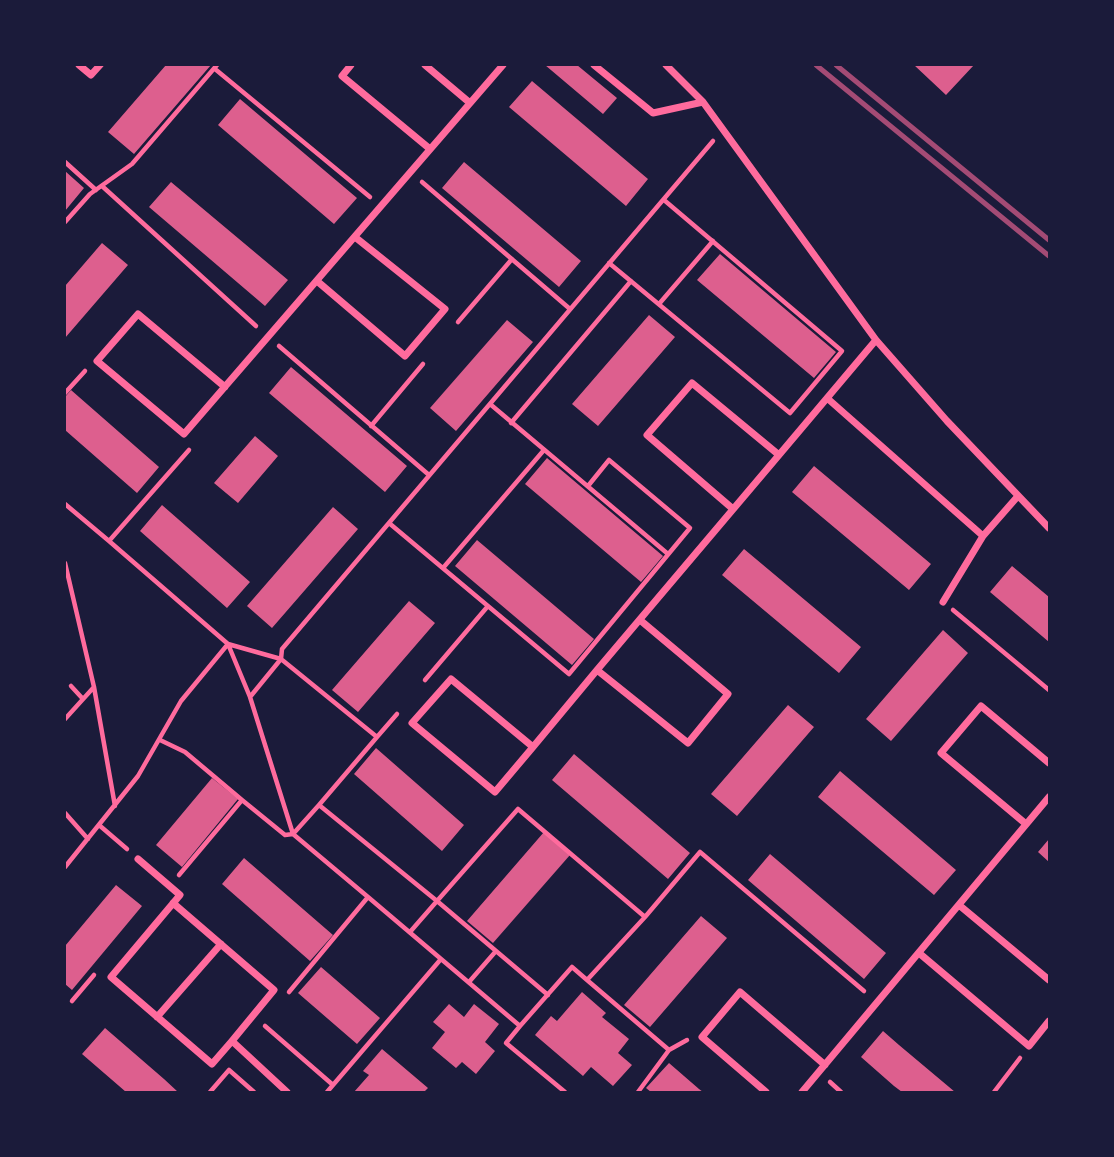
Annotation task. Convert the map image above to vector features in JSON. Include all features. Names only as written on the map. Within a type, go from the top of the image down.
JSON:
[{"type":"street","points":[[79,65],[91,75],[100,65]]},
{"type":"street","points":[[351,65],[342,76],[430,149]]},
{"type":"street","points":[[425,65],[470,103]]},
{"type":"street","points":[[225,387],[138,314],[97,361],[184,434],[225,387],[268,337],[317,281],[503,65]]},
{"type":"street","points":[[594,65],[653,113],[703,103]]},
{"type":"street","points":[[666,65],[703,103],[876,340],[1049,528]]},
{"type":"street","points":[[317,281],[405,356],[444,309],[355,237]]},
{"type":"street","points":[[533,747],[452,679],[412,723],[495,792],[533,747],[597,670],[876,340]]},
{"type":"street","points":[[733,509],[647,435],[692,383],[779,455]]},
{"type":"street","points":[[827,398],[984,536]]},
{"type":"street","points":[[943,602],[984,536],[1018,496]]},
{"type":"street","points":[[597,670],[688,743],[728,694],[640,620]]},
{"type":"street","points":[[1026,824],[941,752],[981,706],[1049,762]]},
{"type":"street","points":[[802,1092],[1049,797]]},
{"type":"street","points":[[138,859],[180,895],[173,903],[111,977],[212,1064],[274,990],[173,903]]},
{"type":"street","points":[[959,905],[1049,980]]},
{"type":"street","points":[[158,1017],[220,944]]},
{"type":"street","points":[[919,953],[1029,1046],[1049,1021]]},
{"type":"street","points":[[766,1092],[702,1037],[740,992],[825,1065]]},
{"type":"street","points":[[232,1041],[287,1092]]},
{"type":"path","points":[[65,222],[96,190],[132,164],[216,67],[381,206]]},
{"type":"path","points":[[250,697],[281,659],[282,649],[722,130]]},
{"type":"path","points":[[65,162],[96,190]]},
{"type":"path","points":[[410,172],[570,309]]},
{"type":"path","points":[[102,186],[268,337],[429,475]]},
{"type":"path","points":[[609,263],[790,413],[842,351],[664,200]]},
{"type":"path","points":[[659,304],[713,242]]},
{"type":"path","points":[[456,324],[512,259]]},
{"type":"path","points":[[511,423],[631,281]]},
{"type":"path","points":[[371,425],[426,360]]},
{"type":"path","points":[[65,393],[97,361]]},
{"type":"path","points":[[490,404],[668,554]]},
{"type":"path","points":[[109,541],[189,450]]},
{"type":"path","points":[[443,568],[544,450]]},
{"type":"path","points":[[389,523],[569,674],[690,528],[609,460],[588,486]]},
{"type":"path","points":[[65,504],[228,644],[281,659],[377,737]]},
{"type":"path","points":[[65,562],[94,687],[115,807]]},
{"type":"path","points":[[943,602],[1049,690]]},
{"type":"path","points":[[420,686],[488,606]]},
{"type":"path","points":[[228,644],[250,697],[293,834],[520,1026]]},
{"type":"path","points":[[65,867],[138,776],[181,701],[228,644]]},
{"type":"path","points":[[71,686],[83,699]]},
{"type":"path","points":[[65,719],[94,687]]},
{"type":"path","points":[[160,740],[185,752],[285,835],[293,834],[403,706]]},
{"type":"path","points":[[170,886],[242,800]]},
{"type":"path","points":[[319,805],[438,901],[548,995]]},
{"type":"path","points":[[410,932],[517,809],[645,917]]},
{"type":"path","points":[[65,813],[88,839]]},
{"type":"path","points":[[99,825],[138,859]]},
{"type":"path","points":[[587,980],[701,852],[864,991]]},
{"type":"path","points":[[280,1002],[368,897]]},
{"type":"path","points":[[469,982],[496,951]]},
{"type":"path","points":[[327,1092],[441,958]]},
{"type":"path","points":[[565,1092],[506,1043],[572,967],[670,1050]]},
{"type":"path","points":[[255,1032],[262,1023],[333,1085]]},
{"type":"path","points":[[638,1092],[670,1050],[710,1027]]},
{"type":"path","points":[[994,1092],[1029,1046]]},
{"type":"path","points":[[210,1092],[229,1070],[254,1092]]},
{"type":"building","points":[[166,65],[211,65],[134,154],[108,132]]},
{"type":"building","points":[[545,65],[577,65],[617,98],[603,114]]},
{"type":"building","points":[[914,65],[974,65],[946,95]]},
{"type":"building","points":[[532,81],[648,179],[626,206],[509,107]]},
{"type":"building","points":[[240,99],[357,198],[334,224],[218,125]]},
{"type":"building","points":[[464,162],[581,261],[559,287],[442,188]]},
{"type":"building","points":[[65,171],[84,188],[65,211]]},
{"type":"building","points":[[171,182],[288,280],[265,306],[149,207]]},
{"type":"building","points":[[102,243],[128,265],[65,338],[65,286]]},
{"type":"building","points":[[720,254],[836,352],[814,378],[697,280]]},
{"type":"building","points":[[649,315],[675,337],[598,426],[572,404]]},
{"type":"building","points":[[507,320],[533,342],[456,431],[430,408]]},
{"type":"building","points":[[291,367],[407,466],[385,492],[269,393]]},
{"type":"building","points":[[71,390],[159,467],[137,493],[65,430],[65,397]]},
{"type":"building","points":[[255,436],[278,456],[238,503],[214,483]]},
{"type":"building","points":[[547,458],[663,556],[641,582],[525,484]]},
{"type":"building","points":[[814,466],[931,564],[909,590],[792,492]]},
{"type":"building","points":[[162,505],[250,582],[227,608],[140,531]]},
{"type":"building","points":[[333,507],[358,529],[272,628],[247,606]]},
{"type":"building","points":[[477,540],[594,639],[572,665],[455,566]]},
{"type":"building","points":[[744,549],[861,647],[839,673],[722,575]]},
{"type":"building","points":[[1012,566],[1049,597],[1049,642],[990,592]]},
{"type":"building","points":[[409,601],[435,623],[358,712],[332,690]]},
{"type":"building","points":[[943,630],[968,653],[891,741],[866,719]]},
{"type":"building","points":[[788,705],[814,727],[737,816],[711,794]]},
{"type":"building","points":[[376,748],[464,825],[442,851],[354,774]]},
{"type":"building","points":[[574,754],[690,853],[668,879],[552,780]]},
{"type":"building","points":[[840,771],[956,870],[934,895],[818,797]]},
{"type":"building","points":[[212,778],[238,799],[182,867],[156,845]]},
{"type":"building","points":[[544,832],[570,855],[493,943],[467,921]]},
{"type":"building","points":[[1049,839],[1049,862],[1038,852]]},
{"type":"building","points":[[770,854],[886,953],[864,979],[748,880]]},
{"type":"building","points":[[244,858],[333,935],[310,961],[222,884]]},
{"type":"building","points":[[116,885],[142,906],[72,990],[65,984],[65,946]]},
{"type":"building","points":[[701,916],[727,938],[650,1027],[624,1005]]},
{"type":"building","points":[[321,967],[380,1018],[357,1044],[298,993]]},
{"type":"building","points":[[582,992],[606,1013],[602,1017],[629,1039],[618,1053],[632,1065],[613,1086],[591,1067],[583,1076],[535,1035],[551,1016],[557,1021]]},
{"type":"building","points":[[449,1004],[464,1017],[474,1004],[499,1024],[485,1042],[495,1051],[476,1074],[462,1062],[456,1068],[432,1048],[445,1032],[433,1022]]},
{"type":"building","points":[[105,1028],[178,1092],[126,1092],[82,1054]]},
{"type":"building","points":[[883,1031],[955,1092],[902,1092],[894,1086],[861,1057]]},
{"type":"building","points":[[382,1049],[428,1088],[424,1092],[354,1092],[369,1075],[363,1071]]},
{"type":"building","points":[[669,1063],[703,1092],[651,1092],[646,1088]]},
{"type":"railway","points":[[816,65],[1049,256]]},
{"type":"railway","points":[[836,65],[1049,240]]}]
